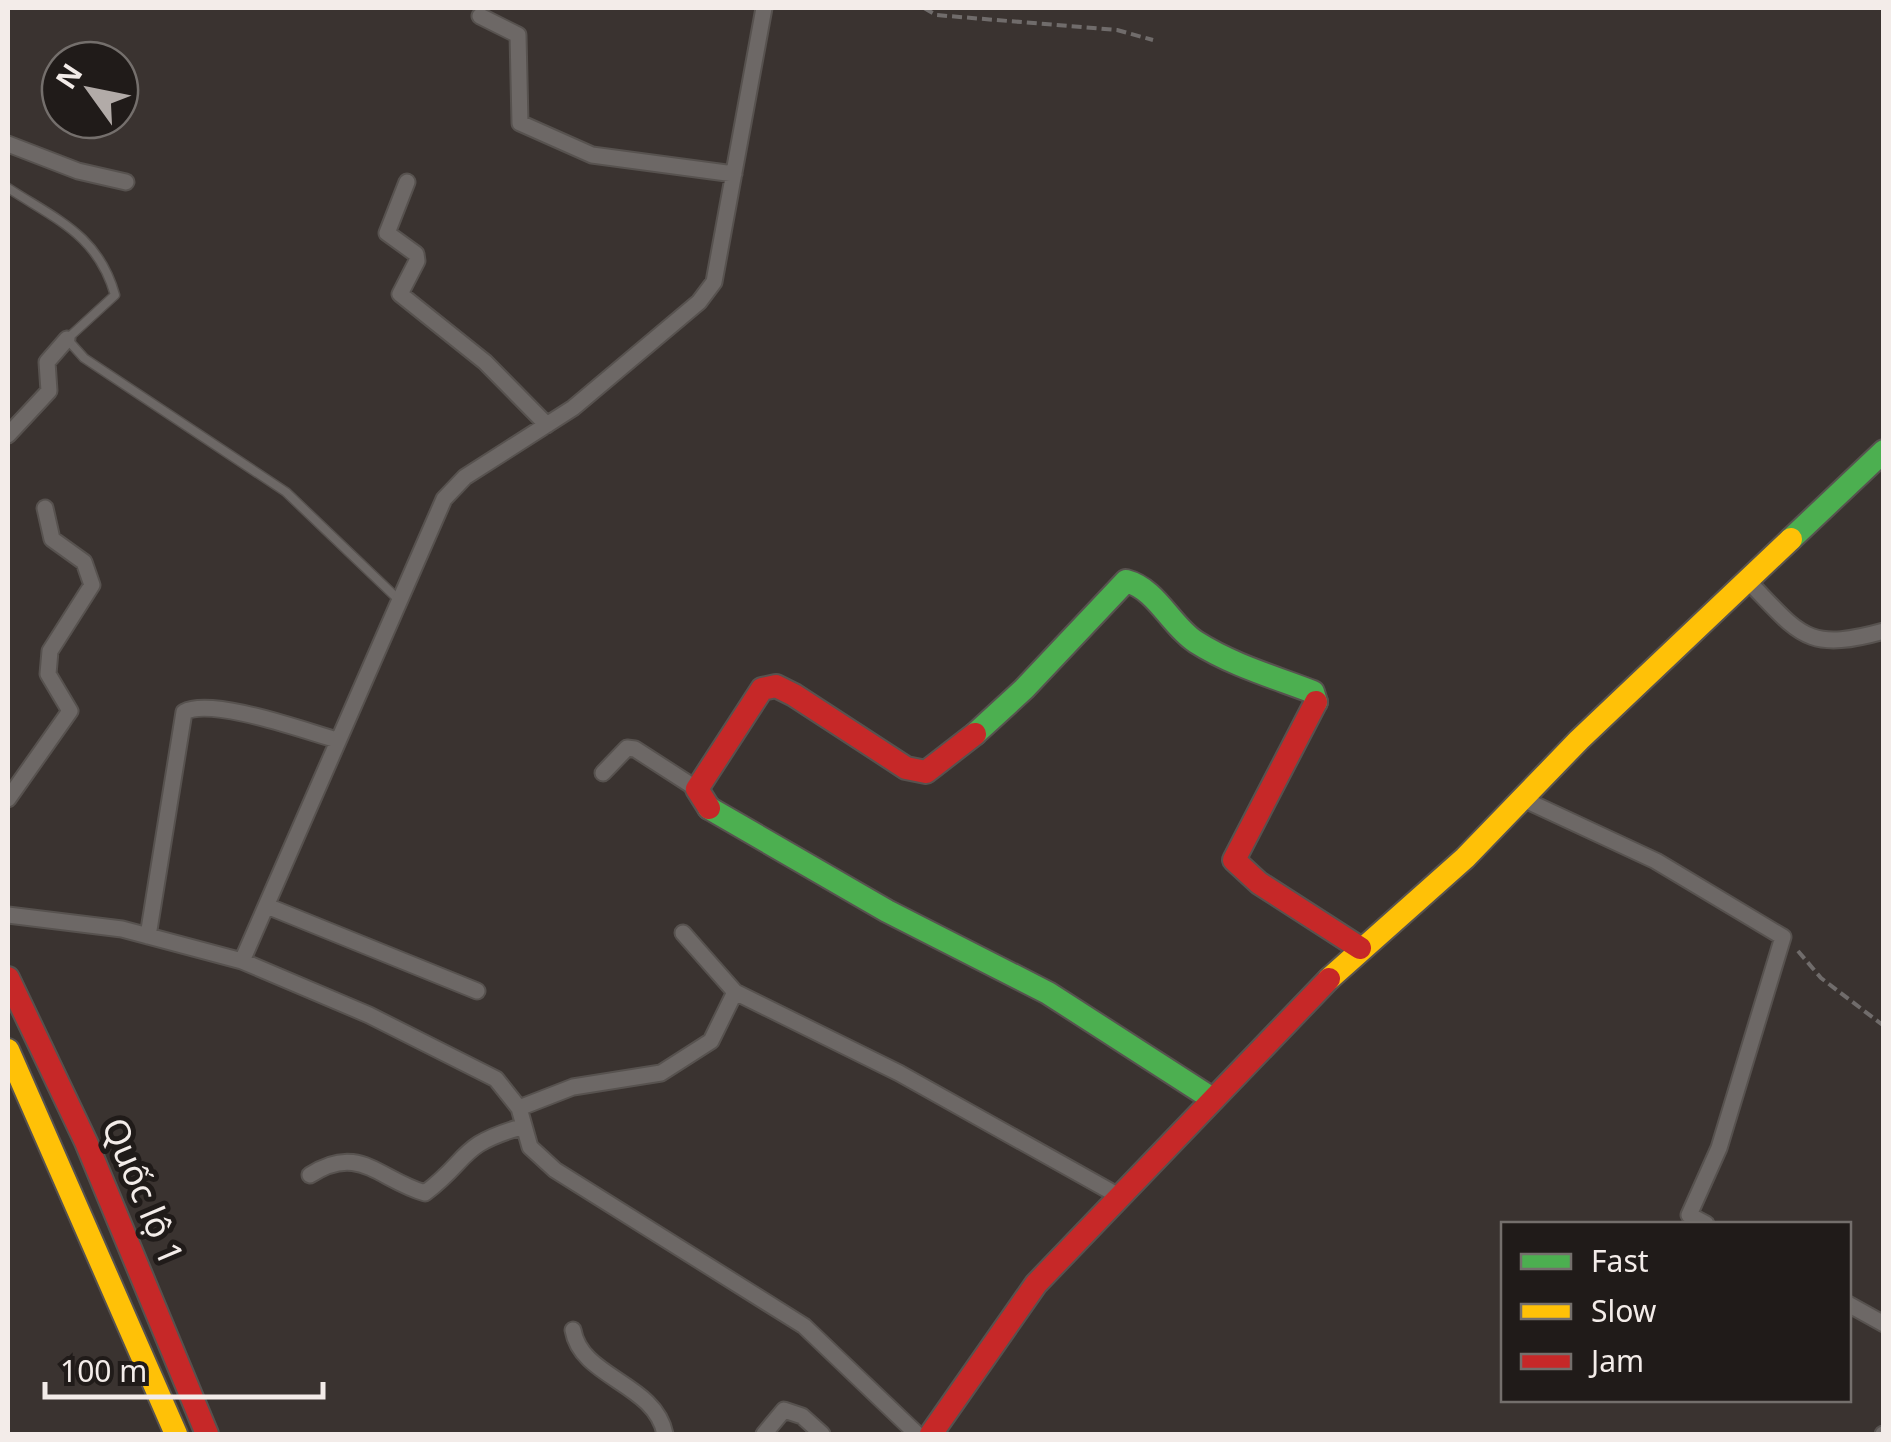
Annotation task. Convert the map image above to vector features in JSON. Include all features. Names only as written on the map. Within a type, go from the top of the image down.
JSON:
[{"type":"main road","points":[[931,1434],[1014,1312],[1211,1098],[1360,948],[1465,858],[1884,451]]},
{"type":"main road","points":[[1211,1098],[1048,993],[887,911],[698,800],[697,789],[767,685],[794,695],[906,768],[926,772],[941,764],[1024,689],[1126,581],[1144,586],[1178,630],[1200,645],[1292,687],[1313,692],[1318,699],[1234,860],[1264,887],[1326,921],[1360,948]]},
{"type":"main road","name":"Quốc lộ 1","points":[[8,978],[86,1142],[208,1434]]},
{"type":"main road","name":"Quốc lộ 1","points":[[8,1050],[176,1434]]},
{"type":"street","points":[[242,961],[437,510],[453,488],[547,425],[700,302],[720,266],[764,8]]},
{"type":"street","points":[[480,16],[518,35],[520,123],[592,155],[734,174]]},
{"type":"street","points":[[8,144],[78,171],[126,182]]},
{"type":"street","points":[[408,182],[388,233],[416,254],[418,261],[400,294],[485,362],[547,425]]},
{"type":"street","points":[[8,435],[49,391],[47,362],[66,338]]},
{"type":"street","points":[[8,799],[70,712],[48,674],[50,650],[92,585],[84,562],[52,540],[45,508]]},
{"type":"street","points":[[1747,580],[1804,635],[1819,641],[1842,643],[1884,632]]},
{"type":"street","points":[[148,936],[184,712],[195,708],[231,712],[338,740]]},
{"type":"street","points":[[604,773],[627,748],[634,748],[697,789]]},
{"type":"street","points":[[1523,799],[1656,862],[1783,937],[1719,1148],[1683,1220]]},
{"type":"street","points":[[267,906],[477,991]]},
{"type":"street","points":[[8,915],[67,920],[242,961],[369,1014],[485,1072],[519,1108],[521,1127],[530,1147],[555,1170],[804,1326],[918,1434]]},
{"type":"street","points":[[683,933],[735,992],[899,1073],[1118,1195]]},
{"type":"street","points":[[519,1108],[573,1088],[661,1073],[705,1044],[735,992]]},
{"type":"street","points":[[310,1175],[339,1160],[356,1160],[425,1193],[465,1150],[483,1138],[521,1127]]},
{"type":"street","points":[[1851,1306],[1884,1324]]},
{"type":"street","points":[[573,1330],[581,1352],[640,1394],[665,1434]]},
{"type":"street","points":[[764,1434],[777,1416],[792,1410],[822,1434]]},
{"type":"lane","points":[[8,188],[91,243],[108,267],[116,295],[66,338],[84,358],[286,492],[400,601]]},
{"type":"path","points":[[924,8],[936,16],[1117,30],[1153,40]]},
{"type":"path","points":[[1783,937],[1821,978],[1884,1026]]},
{"type":"traffic: fast","points":[[1791,539],[1884,451]]},
{"type":"traffic: fast","points":[[975,734],[1024,689],[1126,581],[1155,599],[1196,642],[1239,664],[1313,692],[1316,702]]},
{"type":"traffic: fast","points":[[709,808],[887,911],[1048,993],[1211,1098]]},
{"type":"traffic: slow","points":[[1329,979],[1465,858],[1579,740],[1791,539]]},
{"type":"traffic: slow","points":[[8,1050],[176,1434]]},
{"type":"traffic: jam","points":[[709,808],[697,789],[762,689],[776,686],[794,695],[906,768],[926,772],[975,734]]},
{"type":"traffic: jam","points":[[1316,702],[1234,860],[1259,883],[1360,948]]},
{"type":"traffic: jam","points":[[8,978],[86,1142],[207,1434]]},
{"type":"traffic: jam","points":[[931,1434],[1036,1284],[1329,979]]}]
